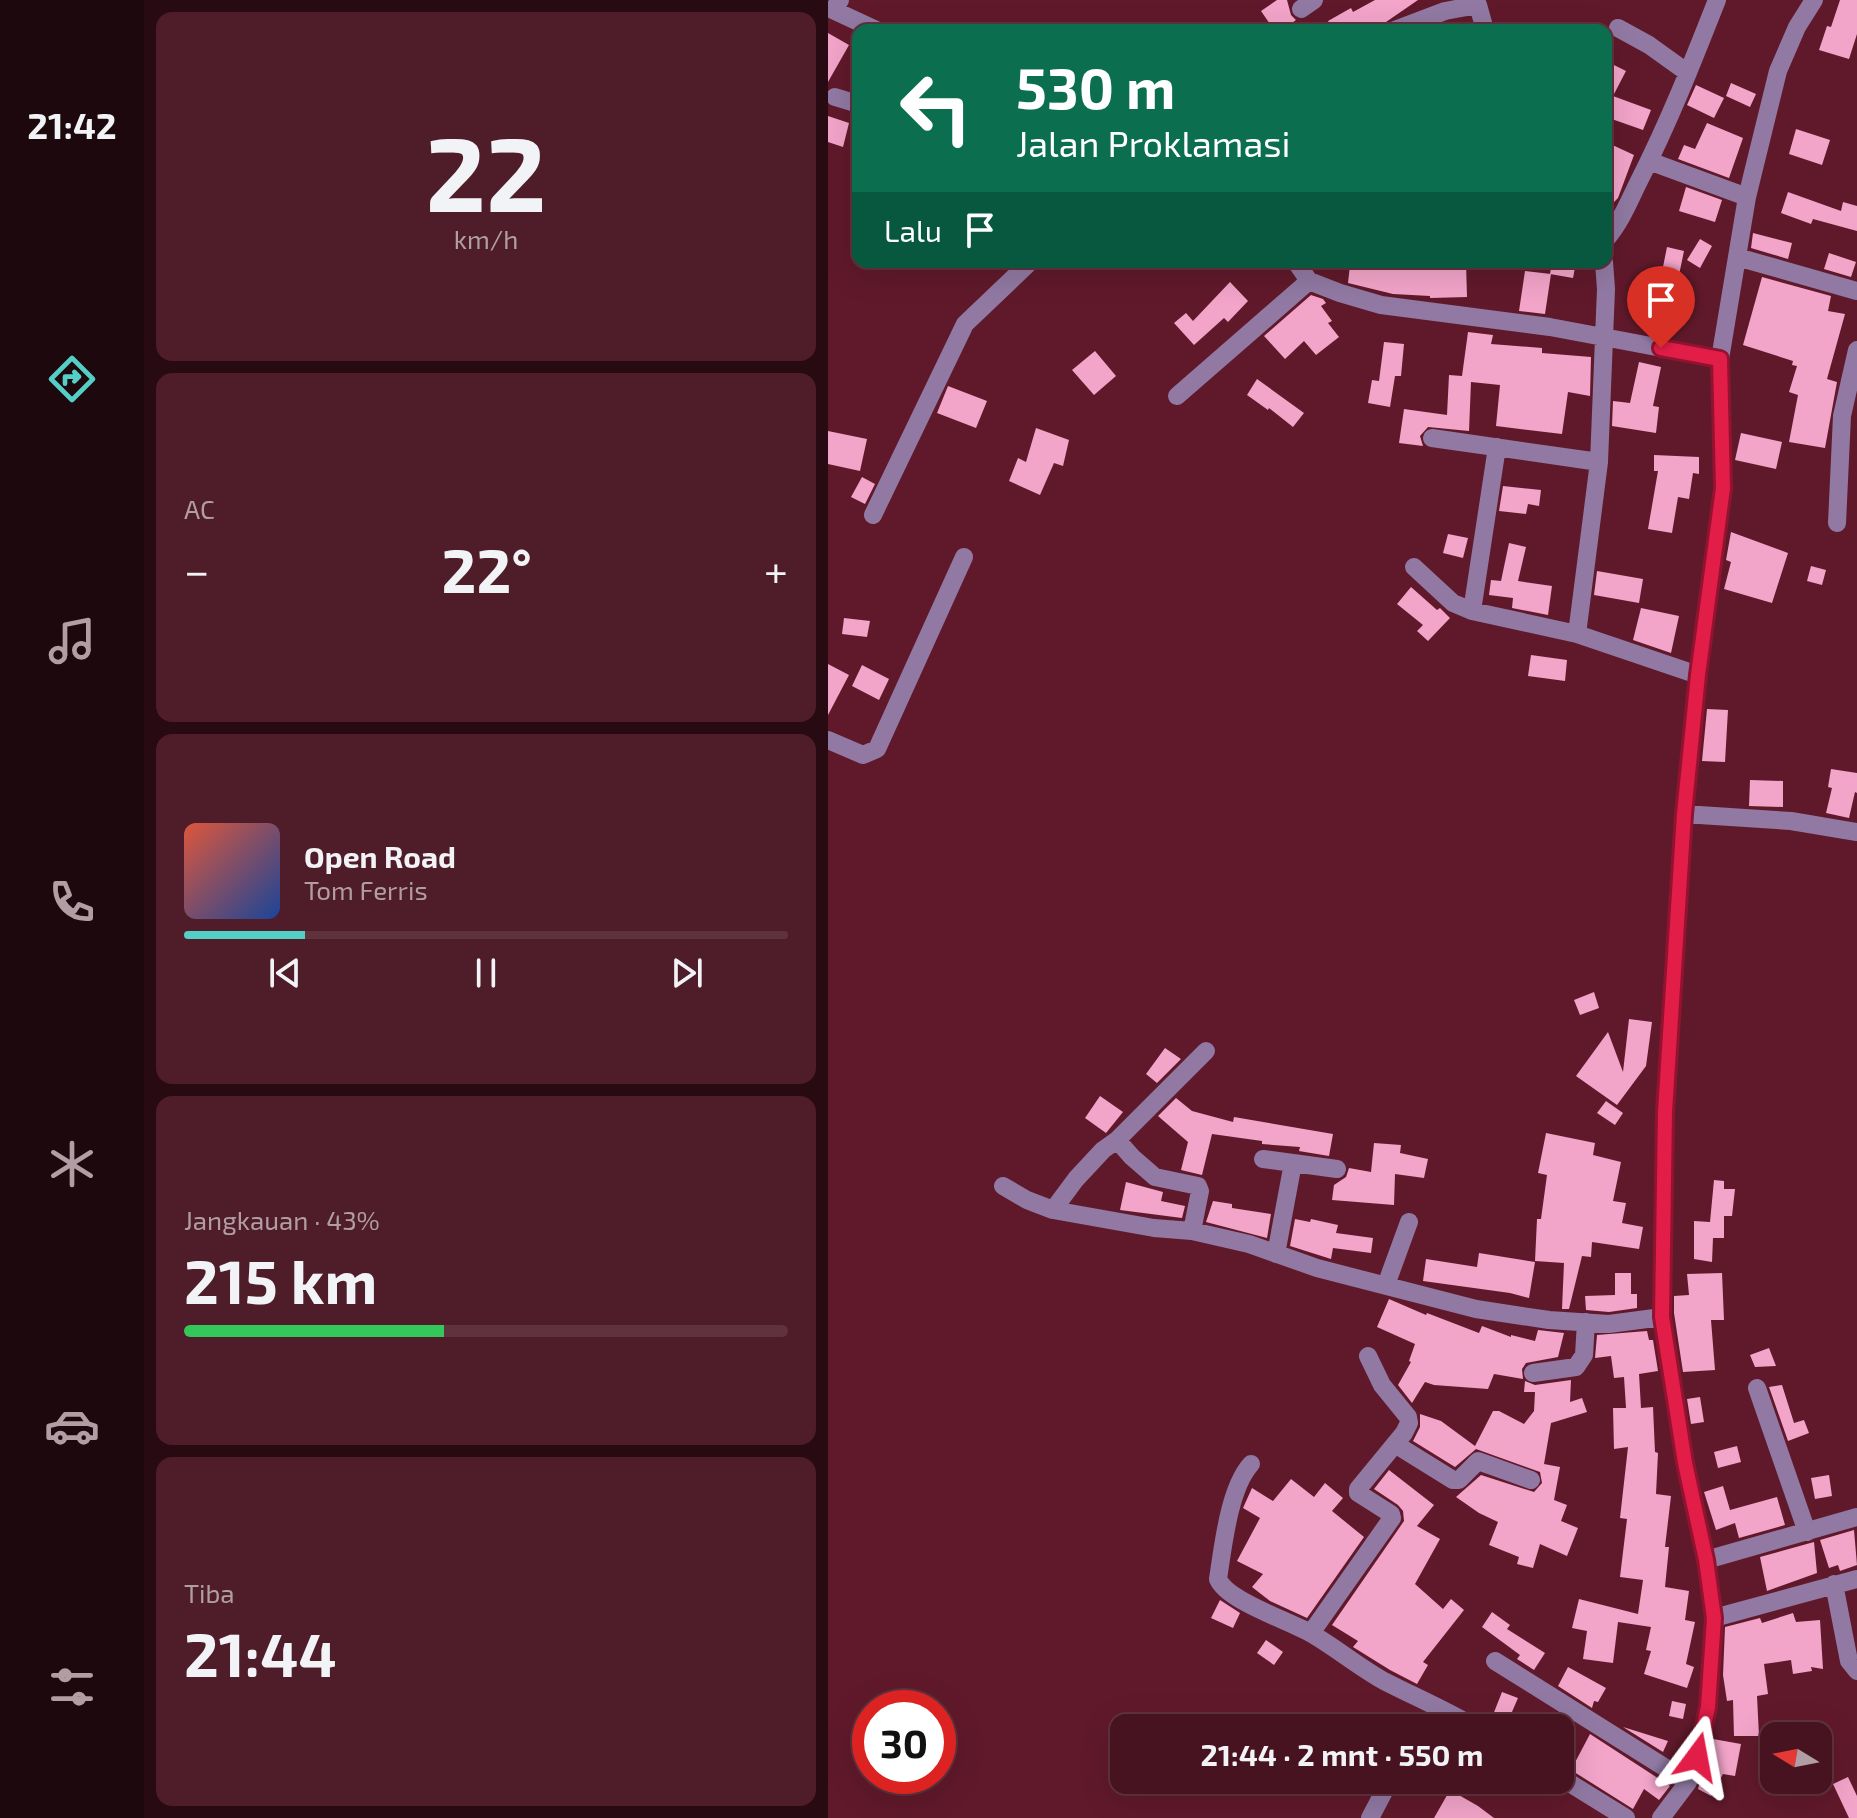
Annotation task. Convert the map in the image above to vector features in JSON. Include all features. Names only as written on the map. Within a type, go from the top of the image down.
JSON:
[{"type":"street","points":[[1612,232],[1649,161],[1717,0]]},
{"type":"street","points":[[1661,1818],[1688,1782],[1697,1757],[1708,1707],[1714,1618],[1662,1317],[1665,1112],[1684,814],[1698,675],[1723,488],[1720,359],[1747,197],[1778,71],[1797,27],[1814,0]]},
{"type":"street","points":[[1411,24],[1445,11],[1478,5],[1483,24]]},
{"type":"street","points":[[834,10],[863,24]]},
{"type":"street","points":[[1618,28],[1649,45],[1688,73]]},
{"type":"street","points":[[835,97],[852,102]]},
{"type":"street","points":[[1649,161],[1747,197]]},
{"type":"street","points":[[1737,257],[1857,291]]},
{"type":"street","points":[[873,515],[965,324],[1024,268]]},
{"type":"street","points":[[1300,268],[1309,281],[1381,305],[1550,327],[1720,359]]},
{"type":"street","points":[[1577,634],[1599,462],[1604,268]]},
{"type":"street","points":[[1177,396],[1309,281]]},
{"type":"street","points":[[1837,523],[1842,416],[1857,350]]},
{"type":"street","points":[[1432,438],[1599,462]]},
{"type":"street","points":[[1472,611],[1497,447]]},
{"type":"street","points":[[828,740],[863,755],[877,749],[964,557]]},
{"type":"street","points":[[1414,567],[1453,603],[1472,611],[1577,634],[1698,675]]},
{"type":"street","points":[[1684,814],[1791,821],[1857,832]]},
{"type":"street","points":[[1053,1210],[1103,1150],[1117,1140],[1206,1051]]},
{"type":"street","points":[[1117,1140],[1155,1177],[1198,1186],[1200,1191],[1192,1231]]},
{"type":"street","points":[[1263,1159],[1337,1169]]},
{"type":"street","points":[[1276,1254],[1293,1163]]},
{"type":"street","points":[[1003,1186],[1053,1210],[1154,1228],[1192,1231],[1249,1244],[1476,1309],[1609,1324],[1662,1317]]},
{"type":"street","points":[[1386,1285],[1409,1222]]},
{"type":"street","points":[[1533,1373],[1576,1367],[1584,1355],[1586,1322]]},
{"type":"street","points":[[1311,1633],[1392,1520],[1391,1514],[1358,1493],[1358,1489],[1408,1428],[1408,1417],[1382,1385],[1368,1356]]},
{"type":"street","points":[[1757,1388],[1807,1532]]},
{"type":"street","points":[[1395,1444],[1453,1480],[1459,1480],[1478,1461],[1531,1480]]},
{"type":"street","points":[[1251,1464],[1238,1487],[1218,1579],[1226,1590],[1311,1633],[1382,1679],[1453,1714]]},
{"type":"street","points":[[1706,1560],[1857,1517]]},
{"type":"street","points":[[1714,1618],[1857,1579]]},
{"type":"street","points":[[1834,1584],[1849,1661],[1857,1671]]},
{"type":"street","points":[[1495,1661],[1688,1782]]},
{"type":"street","points":[[1574,1786],[1626,1818]]},
{"type":"street","points":[[1370,1818],[1383,1794]]},
{"type":"building","points":[[1277,0],[1287,0],[1291,15],[1296,20],[1290,24],[1270,24],[1261,11]]},
{"type":"building","points":[[1375,0],[1418,0],[1385,24],[1330,24],[1328,21],[1351,8],[1353,12]]},
{"type":"building","points":[[1840,0],[1857,0],[1857,34],[1849,59],[1819,50]]},
{"type":"building","points":[[828,33],[849,45],[828,82]]},
{"type":"building","points":[[1612,64],[1626,71],[1613,96],[1651,110],[1643,130],[1612,119]]},
{"type":"building","points":[[1731,83],[1756,94],[1750,107],[1726,96]]},
{"type":"building","points":[[1696,85],[1724,98],[1714,118],[1687,105]]},
{"type":"building","points":[[828,116],[849,123],[843,147],[828,142]]},
{"type":"building","points":[[1707,123],[1743,138],[1729,178],[1678,159],[1684,145],[1695,149]]},
{"type":"building","points":[[1796,129],[1830,140],[1822,165],[1789,154]]},
{"type":"building","points":[[1612,145],[1634,155],[1618,198],[1612,204]]},
{"type":"building","points":[[1686,187],[1722,200],[1715,222],[1679,211]]},
{"type":"building","points":[[1788,192],[1841,211],[1843,202],[1857,206],[1857,231],[1813,219],[1811,224],[1781,213]]},
{"type":"building","points":[[1753,233],[1792,243],[1788,259],[1751,248]]},
{"type":"building","points":[[1700,239],[1712,246],[1700,268],[1687,260]]},
{"type":"building","points":[[1667,247],[1684,251],[1679,275],[1662,272]]},
{"type":"building","points":[[1829,253],[1856,262],[1851,277],[1824,269]]},
{"type":"building","points":[[1350,268],[1466,268],[1467,297],[1430,298],[1393,294],[1348,283]]},
{"type":"building","points":[[1551,268],[1575,268],[1573,278],[1550,274]]},
{"type":"building","points":[[1525,271],[1551,274],[1545,314],[1519,311]]},
{"type":"building","points":[[1762,277],[1831,296],[1828,311],[1845,314],[1827,379],[1837,382],[1825,448],[1789,442],[1798,395],[1789,392],[1797,366],[1792,365],[1793,361],[1743,345]]},
{"type":"building","points":[[1643,279],[1660,282],[1656,298],[1640,295]]},
{"type":"building","points":[[1230,282],[1248,301],[1228,322],[1224,318],[1194,345],[1174,323],[1186,313],[1193,321]]},
{"type":"building","points":[[1311,295],[1326,303],[1321,306],[1332,321],[1328,323],[1339,337],[1316,355],[1304,341],[1285,359],[1264,336]]},
{"type":"building","points":[[1468,332],[1493,335],[1491,344],[1542,348],[1542,353],[1591,357],[1590,396],[1568,392],[1562,434],[1496,426],[1500,385],[1471,382],[1469,431],[1428,427],[1420,436],[1423,446],[1399,443],[1404,409],[1447,415],[1449,375],[1462,376]]},
{"type":"building","points":[[1384,342],[1404,344],[1401,376],[1395,376],[1390,407],[1368,403],[1372,380],[1379,381]]},
{"type":"building","points":[[1095,351],[1116,376],[1094,395],[1072,370]]},
{"type":"building","points":[[1639,362],[1661,367],[1653,406],[1659,407],[1656,433],[1612,426],[1613,401],[1630,403]]},
{"type":"building","points":[[1257,379],[1304,413],[1293,427],[1247,395]]},
{"type":"building","points":[[948,386],[987,401],[976,428],[937,413]]},
{"type":"building","points":[[1036,428],[1069,440],[1063,466],[1054,463],[1040,495],[1009,481],[1018,458],[1026,462]]},
{"type":"building","points":[[828,431],[867,439],[860,471],[828,464]]},
{"type":"building","points":[[1741,433],[1782,442],[1776,469],[1735,460]]},
{"type":"building","points":[[1654,455],[1699,457],[1699,474],[1693,473],[1689,499],[1678,497],[1672,533],[1648,529],[1658,471],[1654,471]]},
{"type":"building","points":[[862,477],[875,484],[865,504],[851,497]]},
{"type":"building","points":[[1503,486],[1541,490],[1539,506],[1528,504],[1526,514],[1499,511]]},
{"type":"building","points":[[1731,532],[1788,553],[1772,603],[1724,589],[1731,562],[1726,560]]},
{"type":"building","points":[[1448,534],[1468,538],[1463,558],[1443,553]]},
{"type":"building","points":[[1509,543],[1526,547],[1518,581],[1552,586],[1548,615],[1512,608],[1513,598],[1489,595],[1491,580],[1501,581]]},
{"type":"building","points":[[1811,566],[1826,570],[1822,585],[1807,581]]},
{"type":"building","points":[[1597,571],[1643,579],[1639,603],[1594,595]]},
{"type":"building","points":[[1411,587],[1450,618],[1428,641],[1417,631],[1423,625],[1397,604]]},
{"type":"building","points":[[1641,608],[1679,616],[1671,653],[1633,640]]},
{"type":"building","points":[[844,618],[870,621],[867,637],[842,634]]},
{"type":"building","points":[[1531,655],[1567,660],[1565,681],[1528,676]]},
{"type":"building","points":[[828,664],[849,675],[828,715]]},
{"type":"building","points":[[862,665],[889,679],[879,700],[852,686]]},
{"type":"building","points":[[1707,709],[1728,710],[1725,762],[1702,761]]},
{"type":"building","points":[[1831,769],[1857,773],[1857,793],[1849,818],[1826,813],[1832,788],[1828,787]]},
{"type":"building","points":[[1750,780],[1783,781],[1783,807],[1749,806]]},
{"type":"building","points":[[1594,992],[1599,1008],[1580,1015],[1574,1000]]},
{"type":"building","points":[[1629,1019],[1652,1022],[1646,1066],[1617,1105],[1576,1076],[1608,1032],[1623,1072]]},
{"type":"building","points":[[1165,1048],[1181,1059],[1157,1083],[1146,1074]]},
{"type":"building","points":[[1100,1096],[1123,1112],[1106,1133],[1085,1118]]},
{"type":"building","points":[[1176,1098],[1192,1111],[1233,1122],[1234,1117],[1333,1134],[1329,1156],[1299,1151],[1300,1147],[1262,1144],[1262,1141],[1212,1134],[1202,1175],[1181,1170],[1188,1142],[1158,1116]]},
{"type":"building","points":[[1606,1101],[1623,1113],[1615,1125],[1597,1113]]},
{"type":"building","points":[[1546,1133],[1595,1143],[1593,1155],[1621,1162],[1613,1201],[1626,1203],[1622,1223],[1643,1227],[1639,1249],[1592,1242],[1591,1257],[1582,1256],[1569,1309],[1562,1309],[1564,1263],[1535,1261],[1537,1219],[1541,1219],[1547,1175],[1538,1173]]},
{"type":"building","points":[[1374,1143],[1401,1145],[1400,1153],[1428,1159],[1424,1178],[1395,1174],[1394,1205],[1332,1200],[1334,1185],[1346,1177],[1349,1168],[1371,1172]]},
{"type":"building","points":[[1714,1180],[1724,1181],[1724,1189],[1735,1189],[1732,1216],[1724,1216],[1724,1238],[1713,1238],[1712,1262],[1694,1259],[1694,1221],[1710,1222]]},
{"type":"building","points":[[1126,1182],[1163,1192],[1161,1201],[1185,1206],[1182,1218],[1120,1210]]},
{"type":"building","points":[[1213,1201],[1232,1204],[1232,1208],[1271,1214],[1267,1238],[1206,1222]]},
{"type":"building","points":[[1295,1219],[1338,1225],[1336,1233],[1373,1238],[1371,1253],[1333,1248],[1331,1259],[1290,1246]]},
{"type":"building","points":[[1479,1253],[1535,1262],[1529,1298],[1423,1281],[1426,1259],[1477,1267]]},
{"type":"building","points":[[1615,1273],[1631,1273],[1631,1294],[1637,1294],[1637,1308],[1609,1312],[1586,1310],[1585,1296],[1615,1295]]},
{"type":"building","points":[[1722,1273],[1724,1320],[1711,1320],[1715,1370],[1683,1372],[1674,1296],[1689,1295],[1687,1274]]},
{"type":"building","points":[[1389,1299],[1479,1333],[1482,1326],[1511,1337],[1535,1341],[1538,1330],[1564,1333],[1558,1357],[1526,1363],[1522,1369],[1523,1379],[1494,1374],[1488,1389],[1425,1382],[1412,1403],[1398,1385],[1411,1362],[1415,1344],[1377,1327]]},
{"type":"building","points":[[1647,1331],[1649,1340],[1653,1340],[1658,1371],[1639,1374],[1641,1408],[1653,1407],[1655,1452],[1658,1453],[1656,1494],[1671,1496],[1665,1547],[1669,1547],[1665,1587],[1689,1591],[1685,1620],[1695,1622],[1686,1664],[1694,1667],[1687,1688],[1644,1674],[1651,1651],[1646,1650],[1651,1627],[1618,1622],[1613,1663],[1583,1659],[1587,1631],[1572,1628],[1579,1599],[1638,1614],[1643,1580],[1620,1577],[1627,1519],[1620,1518],[1628,1447],[1614,1449],[1613,1408],[1626,1408],[1624,1377],[1614,1378],[1611,1356],[1595,1358],[1597,1335]]},
{"type":"building","points":[[1769,1348],[1776,1366],[1755,1367],[1750,1355]]},
{"type":"building","points":[[1571,1380],[1570,1402],[1582,1398],[1587,1412],[1551,1423],[1544,1464],[1560,1467],[1554,1500],[1567,1505],[1561,1521],[1578,1528],[1567,1556],[1540,1544],[1533,1568],[1517,1564],[1519,1557],[1489,1545],[1498,1522],[1456,1497],[1481,1475],[1534,1492],[1542,1483],[1540,1472],[1476,1449],[1455,1467],[1413,1441],[1420,1427],[1420,1414],[1441,1421],[1475,1446],[1493,1411],[1524,1424],[1534,1411],[1535,1392],[1524,1392],[1525,1381],[1535,1385]]},
{"type":"building","points":[[1782,1385],[1794,1423],[1804,1420],[1809,1433],[1788,1441],[1769,1387]]},
{"type":"building","points":[[1700,1397],[1704,1422],[1691,1424],[1687,1399]]},
{"type":"building","points":[[1737,1446],[1741,1462],[1718,1468],[1714,1452]]},
{"type":"building","points":[[1389,1470],[1434,1505],[1417,1526],[1440,1539],[1415,1584],[1443,1609],[1451,1599],[1464,1610],[1423,1662],[1428,1665],[1417,1684],[1353,1647],[1358,1641],[1332,1625],[1404,1521],[1403,1511],[1398,1505],[1374,1489]]},
{"type":"building","points":[[1829,1475],[1832,1496],[1815,1499],[1811,1478]]},
{"type":"building","points":[[1291,1479],[1314,1497],[1325,1483],[1343,1498],[1332,1511],[1364,1537],[1307,1618],[1270,1601],[1252,1587],[1263,1574],[1237,1561],[1260,1518],[1243,1508],[1252,1488],[1273,1501]]},
{"type":"building","points":[[1723,1486],[1730,1510],[1777,1497],[1785,1525],[1739,1538],[1735,1523],[1716,1530],[1704,1492]]},
{"type":"building","points":[[1854,1530],[1857,1565],[1840,1571],[1838,1565],[1829,1568],[1820,1540]]},
{"type":"building","points":[[1814,1542],[1817,1573],[1767,1591],[1760,1557]]},
{"type":"building","points":[[1220,1600],[1240,1613],[1233,1628],[1211,1618]]},
{"type":"building","points":[[1492,1612],[1510,1625],[1507,1629],[1545,1653],[1534,1670],[1517,1659],[1520,1655],[1482,1627]]},
{"type":"building","points":[[1793,1613],[1796,1622],[1820,1620],[1823,1669],[1811,1667],[1812,1671],[1793,1674],[1791,1660],[1764,1664],[1768,1694],[1757,1696],[1759,1736],[1734,1736],[1733,1700],[1727,1701],[1723,1675],[1725,1627],[1760,1618],[1762,1623]]},
{"type":"building","points":[[1266,1640],[1283,1652],[1274,1665],[1257,1653]]},
{"type":"building","points":[[1568,1667],[1606,1688],[1592,1708],[1558,1686]]},
{"type":"building","points":[[1502,1692],[1518,1698],[1511,1714],[1493,1714]]},
{"type":"building","points":[[1672,1701],[1686,1704],[1683,1719],[1669,1716]]},
{"type":"building","points":[[1623,1727],[1668,1741],[1663,1752]]},
{"type":"building","points":[[1590,1734],[1670,1786],[1659,1800],[1644,1789],[1633,1809],[1574,1772],[1574,1764]]},
{"type":"building","points":[[1713,1739],[1741,1744],[1735,1776],[1723,1774],[1711,1796],[1698,1789]]},
{"type":"building","points":[[1848,1777],[1857,1796],[1857,1818],[1849,1818],[1833,1784]]},
{"type":"building","points":[[1448,1794],[1457,1794],[1494,1818],[1434,1818]]},
{"type":"route","points":[[1661,348],[1720,359],[1723,488],[1698,675],[1684,814],[1665,1112],[1662,1317],[1714,1618],[1708,1707],[1697,1757]]}]
